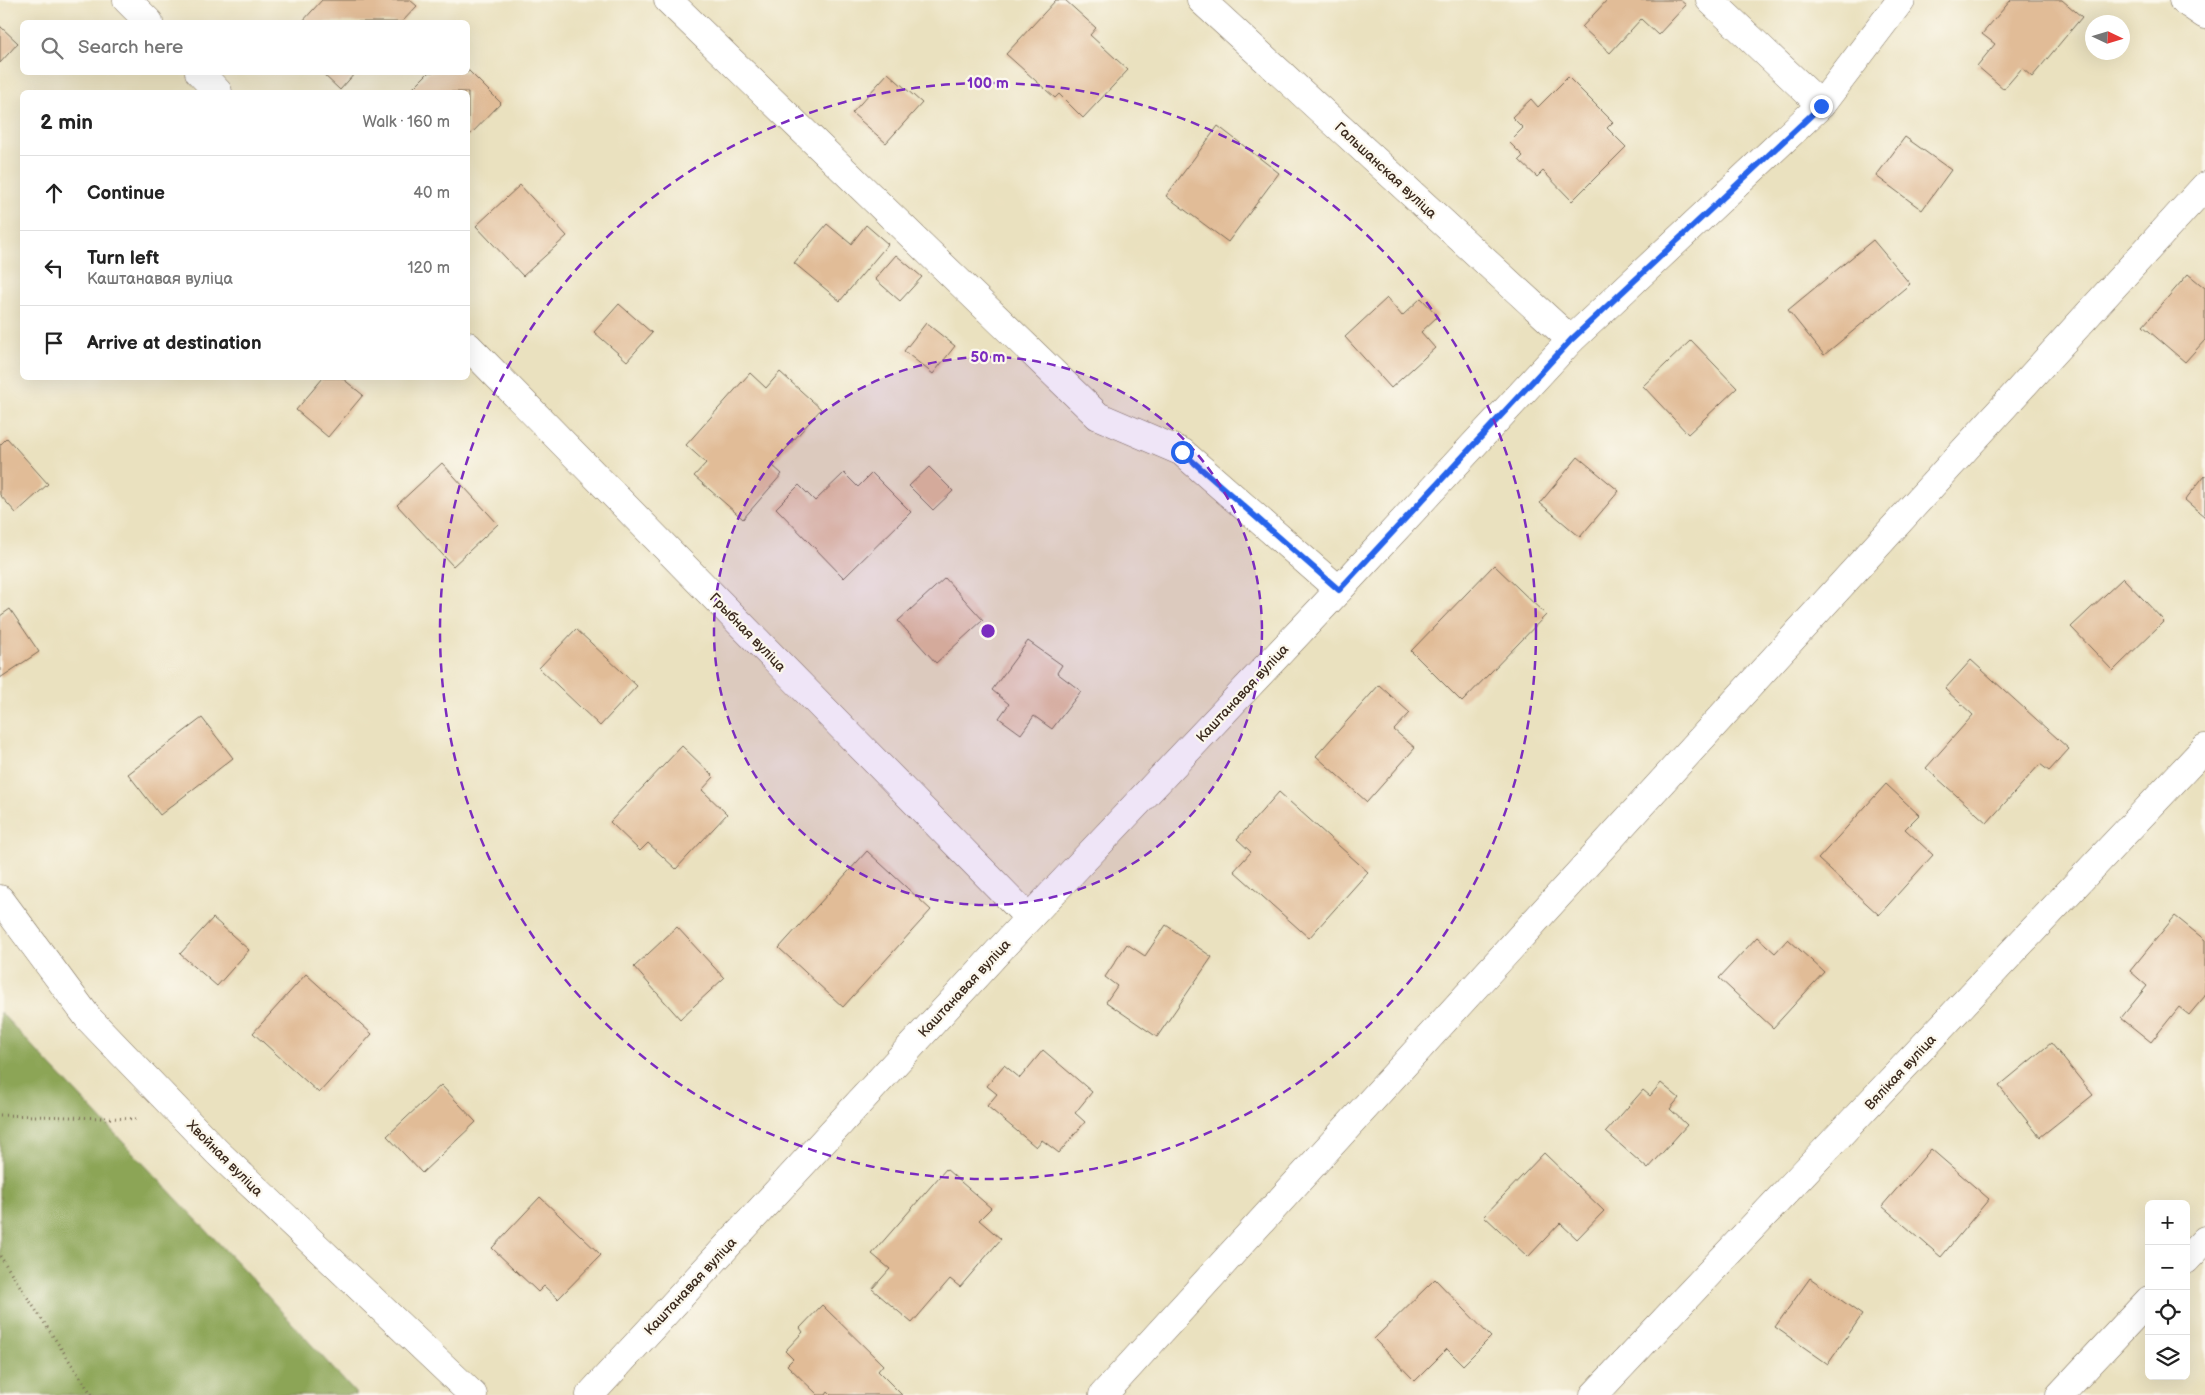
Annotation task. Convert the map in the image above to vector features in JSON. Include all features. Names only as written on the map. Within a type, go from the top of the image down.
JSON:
[{"type":"street","points":[[127,0],[147,20]]},
{"type":"street","points":[[668,0],[1098,416],[1182,452],[1339,590]]},
{"type":"street","name":"Гальшанская вуліца","points":[[1201,0],[1571,340]]},
{"type":"street","points":[[1710,0],[1821,106]]},
{"type":"street","name":"Каштанавая вуліца","points":[[590,1395],[1029,918],[1339,590],[1571,340],[1821,106],[1901,0]]},
{"type":"street","points":[[2183,0],[2205,14]]},
{"type":"street","points":[[201,75],[216,90]]},
{"type":"street","points":[[1103,1395],[2205,186]]},
{"type":"street","name":"Грыбная вуліца","points":[[470,348],[1029,918]]},
{"type":"street","name":"Вялікая вуліца","points":[[1594,1395],[2205,748]]},
{"type":"street","name":"Хвойная вуліца","points":[[0,900],[89,1019],[217,1152],[473,1395]]},
{"type":"street","points":[[2190,1256],[2205,1240]]},
{"type":"street","points":[[2060,1395],[2145,1304]]},
{"type":"path","points":[[0,1114],[102,1119]]},
{"type":"path","points":[[0,1256],[92,1395]]},
{"type":"green space","points":[[0,1012],[244,1270],[357,1395],[0,1395]]},
{"type":"building","points":[[322,0],[410,0],[417,6],[404,20],[304,20]]},
{"type":"building","points":[[1056,0],[1065,0],[1096,28],[1090,35],[1128,70],[1083,118],[1059,94],[1055,98],[1006,54]]},
{"type":"building","points":[[1607,0],[1680,0],[1686,5],[1658,35],[1641,19],[1610,53],[1582,27]]},
{"type":"building","points":[[2011,0],[2062,0],[2082,17],[2032,77],[2022,68],[2004,89],[1977,66],[1995,44],[1982,34]]},
{"type":"building","points":[[0,26],[18,43],[0,63]]},
{"type":"building","points":[[470,72],[501,103],[470,135],[470,90],[411,90],[426,75],[470,75]]},
{"type":"building","points":[[888,73],[922,103],[886,143],[852,113]]},
{"type":"building","points":[[324,75],[353,75],[340,90]]},
{"type":"building","points":[[1568,77],[1613,122],[1607,128],[1626,147],[1572,201],[1543,171],[1537,177],[1519,160],[1523,156],[1509,142],[1523,128],[1512,117],[1531,99],[1538,107]]},
{"type":"building","points":[[1218,126],[1279,173],[1228,242],[1166,196]]},
{"type":"building","points":[[1905,137],[1951,170],[1922,210],[1876,176]]},
{"type":"building","points":[[520,185],[567,236],[523,276],[476,226]]},
{"type":"building","points":[[827,224],[851,244],[866,225],[888,244],[840,301],[794,263]]},
{"type":"building","points":[[1873,240],[1910,284],[1824,355],[1788,310]]},
{"type":"building","points":[[896,255],[922,277],[900,301],[875,279]]},
{"type":"building","points":[[2188,274],[2205,288],[2205,340],[2185,362],[2143,326]]},
{"type":"building","points":[[1387,298],[1402,316],[1421,298],[1438,316],[1421,332],[1435,348],[1391,388],[1345,337]]},
{"type":"building","points":[[619,304],[652,333],[627,361],[594,332]]},
{"type":"building","points":[[926,323],[955,346],[933,374],[904,351]]},
{"type":"building","points":[[1691,340],[1737,388],[1688,434],[1643,386]]},
{"type":"building","points":[[780,372],[821,409],[772,465],[782,474],[743,519],[694,476],[706,463],[686,445],[750,373],[766,388]]},
{"type":"building","points":[[321,380],[344,380],[363,395],[328,437],[296,410]]},
{"type":"building","points":[[7,438],[48,484],[16,513],[0,495],[0,445]]},
{"type":"building","points":[[1578,457],[1619,491],[1580,537],[1540,503]]},
{"type":"building","points":[[442,463],[498,524],[453,566],[397,505]]},
{"type":"building","points":[[929,467],[953,491],[933,510],[909,486]]},
{"type":"building","points":[[844,473],[858,487],[872,473],[911,512],[844,578],[776,508],[799,485],[815,501]]},
{"type":"building","points":[[2205,475],[2205,517],[2185,500]]},
{"type":"building","points":[[1494,565],[1546,615],[1462,702],[1411,651]]},
{"type":"building","points":[[945,578],[983,620],[936,663],[898,621]]},
{"type":"building","points":[[2123,578],[2164,621],[2113,671],[2071,627]]},
{"type":"building","points":[[10,609],[39,652],[0,678],[0,616]]},
{"type":"building","points":[[576,629],[637,686],[600,726],[539,668]]},
{"type":"building","points":[[1028,641],[1062,665],[1057,673],[1081,691],[1052,729],[1034,716],[1021,734],[999,718],[1009,704],[992,690]]},
{"type":"building","points":[[1971,660],[2069,749],[2049,771],[2040,764],[1987,823],[1926,768],[1973,715],[1945,689]]},
{"type":"building","points":[[1379,685],[1410,713],[1394,730],[1415,748],[1367,802],[1316,756]]},
{"type":"building","points":[[202,718],[233,758],[160,815],[128,774]]},
{"type":"building","points":[[682,746],[714,777],[702,790],[727,814],[676,869],[648,843],[640,851],[610,822]]},
{"type":"building","points":[[1886,784],[1919,815],[1905,829],[1933,855],[1879,915],[1818,859]]},
{"type":"building","points":[[1279,792],[1368,872],[1309,938],[1234,871],[1251,852],[1237,839]]},
{"type":"building","points":[[867,851],[931,910],[843,1007],[779,948]]},
{"type":"building","points":[[2175,916],[2205,940],[2205,996],[2189,1015],[2179,1007],[2151,1042],[2121,1018],[2147,986],[2130,971]]},
{"type":"building","points":[[213,918],[249,950],[217,986],[180,954]]},
{"type":"building","points":[[1166,925],[1212,957],[1157,1037],[1106,1002],[1117,986],[1105,977],[1127,944],[1145,956]]},
{"type":"building","points":[[677,927],[724,978],[680,1019],[634,967]]},
{"type":"building","points":[[1757,937],[1775,953],[1788,939],[1824,972],[1773,1028],[1719,978]]},
{"type":"building","points":[[306,974],[372,1034],[319,1093],[253,1033]]},
{"type":"building","points":[[2051,1043],[2093,1095],[2040,1137],[1999,1086]]},
{"type":"building","points":[[1043,1050],[1092,1092],[1075,1113],[1085,1122],[1059,1153],[1042,1140],[1036,1147],[987,1106],[997,1094],[987,1086],[1004,1065],[1020,1078]]},
{"type":"building","points":[[1661,1083],[1679,1098],[1670,1109],[1687,1125],[1648,1169],[1606,1132],[1643,1090],[1650,1096]]},
{"type":"building","points":[[441,1085],[476,1122],[422,1173],[387,1136]]},
{"type":"building","points":[[1931,1149],[1989,1199],[1941,1257],[1882,1206]]},
{"type":"building","points":[[1544,1153],[1604,1211],[1577,1239],[1560,1223],[1528,1257],[1484,1216]]},
{"type":"building","points":[[946,1169],[991,1208],[979,1220],[1001,1239],[960,1287],[950,1279],[912,1323],[872,1289],[890,1269],[872,1254]]},
{"type":"building","points":[[540,1197],[601,1255],[558,1299],[544,1286],[538,1292],[492,1248]]},
{"type":"building","points":[[1810,1278],[1862,1315],[1828,1364],[1775,1327]]},
{"type":"building","points":[[1435,1279],[1491,1337],[1463,1365],[1447,1349],[1415,1381],[1374,1339]]},
{"type":"building","points":[[822,1305],[883,1365],[878,1371],[902,1395],[831,1395],[828,1392],[826,1395],[818,1395],[787,1365],[793,1359],[785,1351],[803,1332],[800,1328]]},
{"type":"route","points":[[1182,452],[1339,590],[1571,340],[1821,106]]}]
